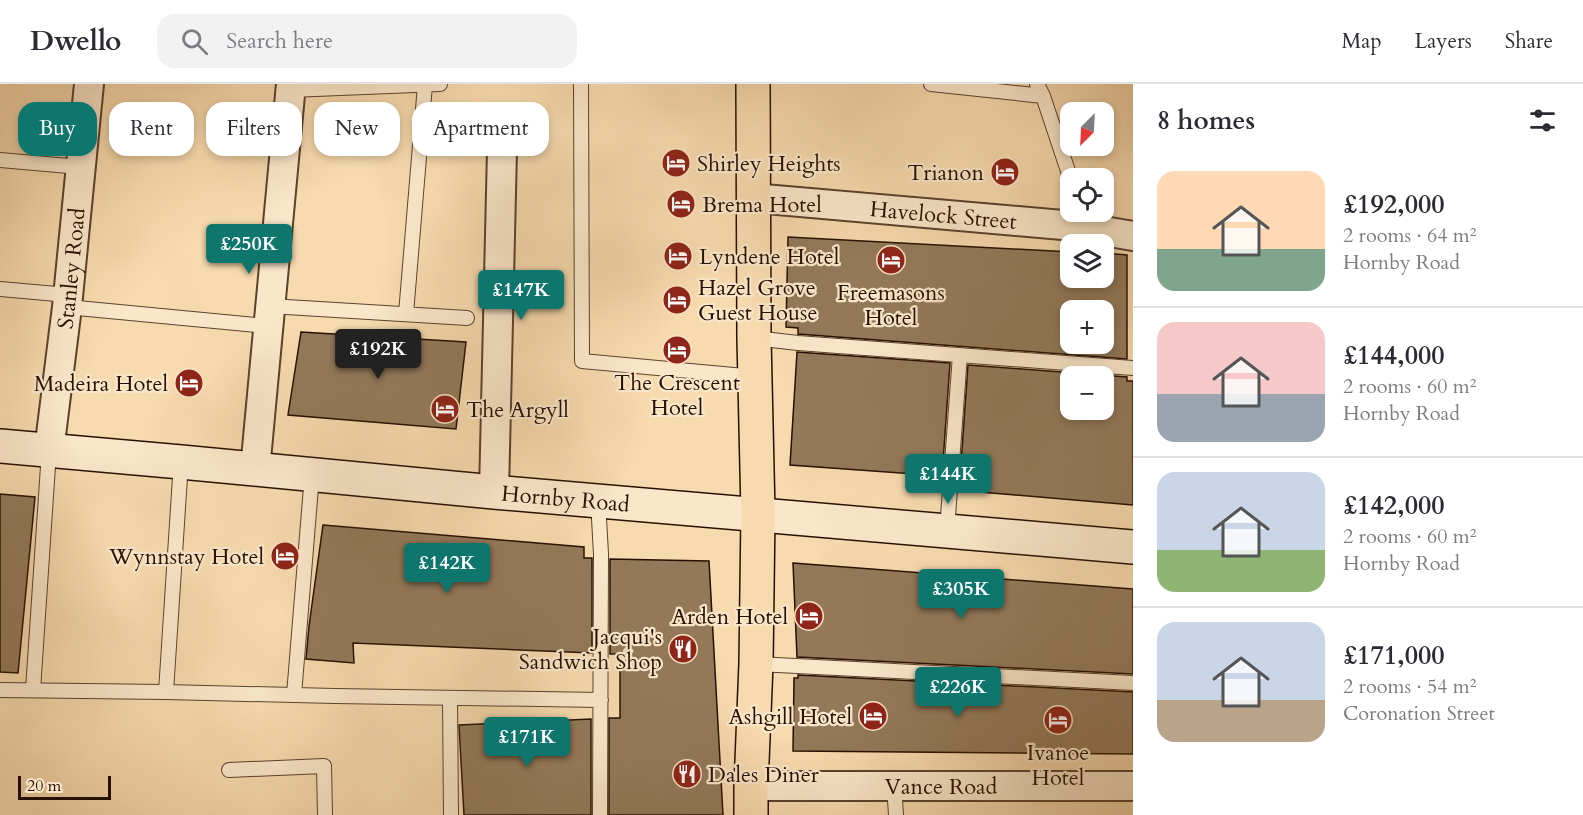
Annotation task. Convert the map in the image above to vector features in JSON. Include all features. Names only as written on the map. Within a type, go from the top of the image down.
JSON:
[{"type":"main road","points":[[751,800],[758,513],[754,338],[753,84]]},
{"type":"main road","name":"Hornby Road","points":[[0,446],[494,492],[1133,547]]},
{"type":"street","name":"Stanley Road","points":[[50,451],[68,301],[89,84]]},
{"type":"street","points":[[255,470],[290,87]]},
{"type":"street","points":[[494,492],[501,156]]},
{"type":"street","name":"Havelock Street","points":[[754,198],[1060,218]]},
{"type":"street","name":"Havelock Street","points":[[1084,222],[1133,236]]},
{"type":"street","name":"Vance Road","points":[[751,800],[894,785],[1133,786]]},
{"type":"lane","points":[[290,87],[440,84]]},
{"type":"lane","points":[[581,84],[582,361],[755,377]]},
{"type":"lane","points":[[931,84],[1040,90],[1067,168]]},
{"type":"lane","points":[[406,314],[425,85]]},
{"type":"lane","points":[[0,159],[80,167]]},
{"type":"lane","points":[[0,289],[68,301],[268,316],[406,314],[467,318]]},
{"type":"lane","points":[[754,338],[1133,368]]},
{"type":"lane","points":[[947,530],[960,355]]},
{"type":"lane","points":[[33,690],[50,451]]},
{"type":"lane","points":[[166,692],[181,462]]},
{"type":"lane","points":[[294,695],[312,475]]},
{"type":"lane","points":[[598,501],[601,554],[600,815]]},
{"type":"lane","points":[[756,664],[1133,683]]},
{"type":"lane","points":[[0,690],[601,700]]},
{"type":"lane","points":[[450,698],[451,815]]},
{"type":"lane","points":[[229,770],[324,766],[325,815]]},
{"type":"lane","points":[[894,785],[896,815]]},
{"type":"building","points":[[788,237],[1060,251],[1060,288],[1114,288],[1114,254],[1127,255],[1127,359],[1061,354],[1114,354],[1114,300],[1060,300],[1060,354],[798,334],[798,328],[786,327]]},
{"type":"building","points":[[301,332],[466,342],[456,429],[288,415]]},
{"type":"building","points":[[797,352],[950,363],[942,476],[790,465]]},
{"type":"building","points":[[968,365],[1060,372],[1060,420],[1114,420],[1114,376],[1127,377],[1127,381],[1133,381],[1133,505],[969,491],[970,478],[960,478]]},
{"type":"building","points":[[0,494],[35,497],[18,673],[0,672]]},
{"type":"building","points":[[323,525],[584,547],[584,558],[592,558],[592,653],[353,643],[354,663],[306,659]]},
{"type":"building","points":[[610,559],[709,561],[723,815],[609,815],[609,718],[620,718],[620,654],[610,654]]},
{"type":"building","points":[[793,563],[1133,589],[1133,674],[797,657]]},
{"type":"building","points":[[798,675],[1133,692],[1133,754],[793,751],[794,678],[798,678]]},
{"type":"building","points":[[591,719],[591,815],[464,815],[459,725]]},
{"type":"place","name":"Shirley Heights","points":[[676,163]]},
{"type":"place","name":"Trianon","points":[[1005,172]]},
{"type":"place","name":"Brema Hotel","points":[[681,204]]},
{"type":"place","name":"Lyndene Hotel","points":[[678,256]]},
{"type":"place","name":"Freemasons Hotel","points":[[891,260]]},
{"type":"place","name":"Hazel Grove Guest House","points":[[677,300]]},
{"type":"place","name":"The Crescent Hotel","points":[[677,350]]},
{"type":"place","name":"Madeira Hotel","points":[[189,383]]},
{"type":"place","name":"The Argyll","points":[[445,409]]},
{"type":"place","name":"Wynnstay Hotel","points":[[285,556]]},
{"type":"place","name":"Arden Hotel","points":[[809,616]]},
{"type":"place","name":"Jacqui's Sandwich Shop","points":[[683,649]]},
{"type":"place","name":"Ashgill Hotel","points":[[873,716]]},
{"type":"place","name":"Ivanoe Hotel","points":[[1058,720]]},
{"type":"place","name":"Dales Diner","points":[[687,774]]}]
